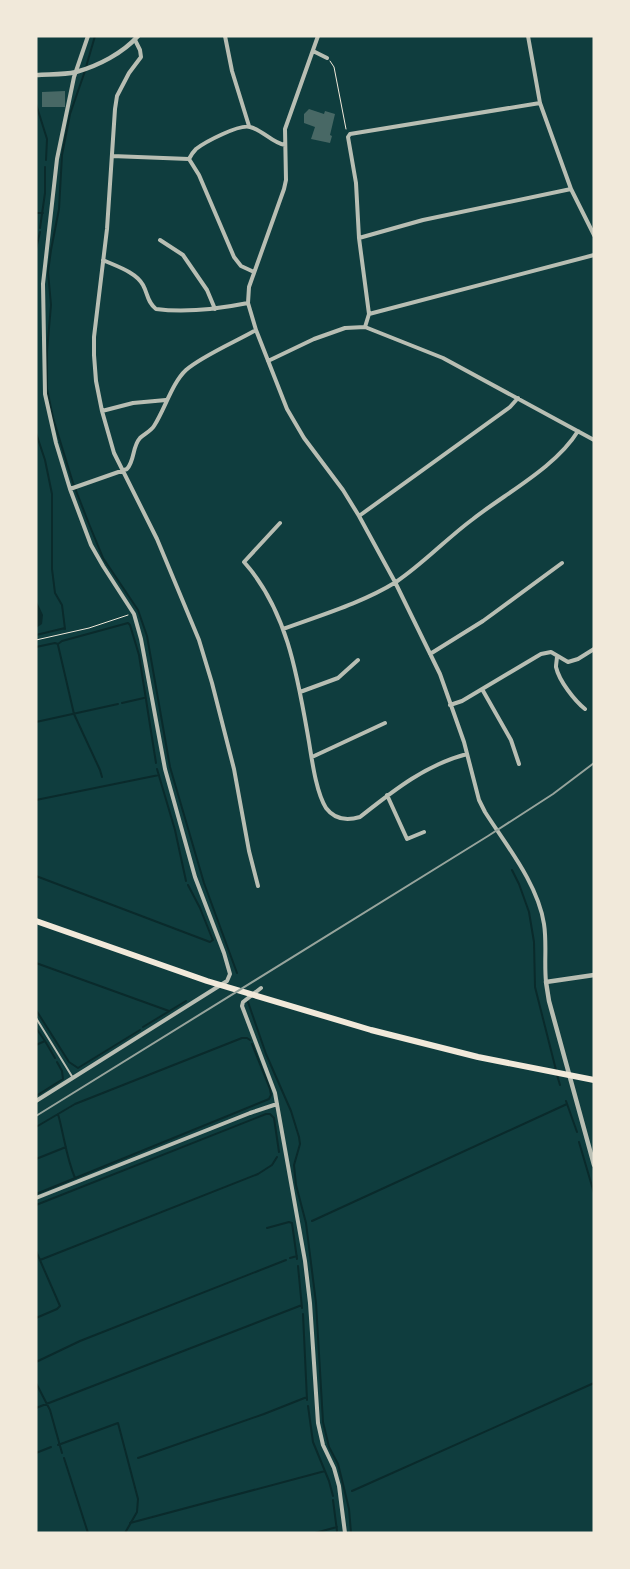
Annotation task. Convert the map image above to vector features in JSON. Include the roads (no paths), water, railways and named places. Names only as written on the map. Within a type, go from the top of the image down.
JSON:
[{"type":"highway","points":[[36,921],[207,981],[371,1030],[478,1057],[591,1079]]},
{"type":"street","points":[[36,1101],[227,981],[230,974],[195,877],[165,769],[141,639],[134,614],[102,566],[95,552],[70,489],[44,394],[43,284],[57,159],[75,72],[88,36]]},
{"type":"street","points":[[225,36],[232,71],[249,126]]},
{"type":"street","points":[[318,36],[286,129],[286,180],[274,220],[249,287],[248,303],[256,330],[281,395],[294,422],[343,490],[359,516],[395,582],[430,654],[450,705],[467,754],[474,784],[485,812],[529,882],[541,910],[544,925],[546,982],[549,1001],[594,1165]]},
{"type":"street","points":[[528,36],[540,103],[571,189],[594,235]]},
{"type":"street","points":[[36,75],[75,72],[111,57],[136,38],[140,50],[140,56],[117,96],[115,109],[107,229],[94,355],[102,411],[114,454],[156,539],[199,640],[234,769],[249,850],[258,886]]},
{"type":"street","points":[[313,51],[327,58]]},
{"type":"street","points":[[365,327],[369,314],[359,238],[356,183],[348,137],[350,134],[540,103]]},
{"type":"street","points":[[189,159],[195,150],[208,142],[234,130],[249,126],[262,132],[279,144],[285,145]]},
{"type":"street","points":[[112,156],[189,159]]},
{"type":"street","points":[[189,159],[199,174],[234,257],[241,266],[254,272]]},
{"type":"street","points":[[359,238],[423,220],[571,189]]},
{"type":"street","points":[[160,240],[183,255],[191,265],[207,290],[215,309]]},
{"type":"street","points":[[369,314],[594,255]]},
{"type":"street","points":[[103,260],[140,280],[148,299],[156,309],[170,311],[215,309],[248,303]]},
{"type":"street","points":[[268,361],[314,339],[345,328],[365,327],[443,358],[594,440]]},
{"type":"street","points":[[70,489],[128,469],[132,464],[139,439],[153,428],[166,400],[185,370],[196,362],[256,330]]},
{"type":"street","points":[[359,516],[510,407],[518,398]]},
{"type":"street","points":[[102,411],[133,403],[166,400]]},
{"type":"street","points":[[283,629],[366,597],[395,582],[439,548],[472,519],[537,473],[571,442],[578,431]]},
{"type":"street","points":[[280,523],[244,562],[263,586],[283,629],[294,661],[320,795],[326,807],[333,815],[343,819],[360,816],[387,795],[426,770],[454,757],[467,754]]},
{"type":"street","points":[[430,654],[483,621],[562,563]]},
{"type":"street","points":[[450,705],[462,701],[540,654],[550,652],[568,662],[578,659],[594,649]]},
{"type":"street","points":[[557,656],[556,665],[559,673],[574,701],[586,709]]},
{"type":"street","points":[[300,692],[338,678],[358,660]]},
{"type":"street","points":[[482,689],[511,740],[519,764]]},
{"type":"street","points":[[312,757],[385,723]]},
{"type":"street","points":[[387,795],[407,839],[424,832]]},
{"type":"street","points":[[546,982],[594,975]]},
{"type":"street","points":[[260,988],[243,1002],[242,1006],[272,1085],[277,1104],[305,1261],[310,1303],[318,1423],[323,1445],[334,1468],[339,1486],[345,1533]]},
{"type":"street","points":[[36,1198],[277,1104]]},
{"type":"lane","points":[[36,1018],[73,1078]]},
{"type":"water","points":[[36,600],[43,615],[42,624],[36,628]]},
{"type":"waterway","points":[[86,67],[95,36]]},
{"type":"waterway","points":[[85,71],[70,114],[62,155],[59,209],[48,272],[51,305],[47,351],[47,389],[53,418],[73,483],[89,524],[103,558],[138,610],[147,636],[170,767],[204,883],[237,973]]},
{"type":"waterway","points":[[36,104],[47,139],[46,160]]},
{"type":"waterway","points":[[40,228],[45,193],[45,167]]},
{"type":"waterway","points":[[36,213],[43,213]]},
{"type":"waterway","points":[[36,249],[40,232]]},
{"type":"waterway","points":[[36,433],[45,460],[52,494],[52,569],[55,593],[62,605],[65,629]]},
{"type":"waterway","points":[[36,647],[58,644],[62,641],[128,623],[139,655],[156,763]]},
{"type":"waterway","points":[[36,635],[65,628]]},
{"type":"waterway","points":[[58,645],[74,714],[102,777]]},
{"type":"waterway","points":[[122,703],[144,698]]},
{"type":"waterway","points":[[36,722],[118,704]]},
{"type":"waterway","points":[[157,769],[175,830],[186,881]]},
{"type":"waterway","points":[[36,800],[159,775]]},
{"type":"waterway","points":[[512,870],[529,912],[534,942],[535,987],[556,1070]]},
{"type":"waterway","points":[[36,876],[210,942],[213,940],[188,885]]},
{"type":"waterway","points":[[36,963],[169,1011]]},
{"type":"waterway","points":[[143,1027],[186,1001]]},
{"type":"waterway","points":[[248,1002],[266,1054],[291,1111],[299,1137],[300,1144],[294,1165],[296,1185],[306,1223],[316,1303],[323,1422],[329,1447],[338,1464],[349,1509],[351,1533]]},
{"type":"waterway","points":[[36,1010],[69,1062],[78,1068],[140,1030]]},
{"type":"waterway","points":[[36,1028],[45,1041]]},
{"type":"waterway","points":[[36,1127],[75,1104],[242,1038],[250,1040]]},
{"type":"waterway","points":[[36,1045],[45,1041],[55,1058]]},
{"type":"waterway","points":[[36,1194],[269,1099],[271,1095],[270,1089],[252,1044]]},
{"type":"waterway","points":[[36,1096],[63,1079],[62,1071],[57,1062]]},
{"type":"waterway","points":[[557,1075],[560,1085]]},
{"type":"waterway","points":[[566,1101],[577,1132]]},
{"type":"waterway","points":[[312,1221],[567,1104]]},
{"type":"waterway","points":[[58,1114],[67,1154],[75,1178]]},
{"type":"waterway","points":[[36,1205],[266,1114],[270,1114],[274,1118],[279,1152]]},
{"type":"waterway","points":[[579,1142],[594,1193]]},
{"type":"waterway","points":[[36,1159],[66,1147]]},
{"type":"waterway","points":[[40,1260],[258,1174],[272,1165],[277,1157]]},
{"type":"waterway","points":[[267,1228],[289,1222],[292,1223],[297,1259]]},
{"type":"waterway","points":[[36,1251],[60,1306],[36,1318]]},
{"type":"waterway","points":[[290,1258],[297,1256]]},
{"type":"waterway","points":[[36,1362],[80,1341],[286,1260]]},
{"type":"waterway","points":[[298,1266],[302,1308]]},
{"type":"waterway","points":[[36,1408],[302,1305]]},
{"type":"waterway","points":[[303,1314],[307,1400]]},
{"type":"waterway","points":[[36,1383],[50,1410],[62,1453]]},
{"type":"waterway","points":[[352,1491],[594,1383]]},
{"type":"waterway","points":[[138,1458],[307,1397]]},
{"type":"waterway","points":[[308,1406],[313,1442],[333,1496]]},
{"type":"waterway","points":[[58,1445],[118,1423],[138,1499],[137,1512],[125,1533]]},
{"type":"waterway","points":[[36,1453],[51,1447]]},
{"type":"waterway","points":[[64,1458],[88,1533]]},
{"type":"waterway","points":[[130,1523],[325,1471]]},
{"type":"waterway","points":[[333,1500],[337,1531]]},
{"type":"waterway","points":[[315,1533],[337,1527]]},
{"type":"railway","points":[[36,1116],[488,836],[553,794],[594,763]]}]
